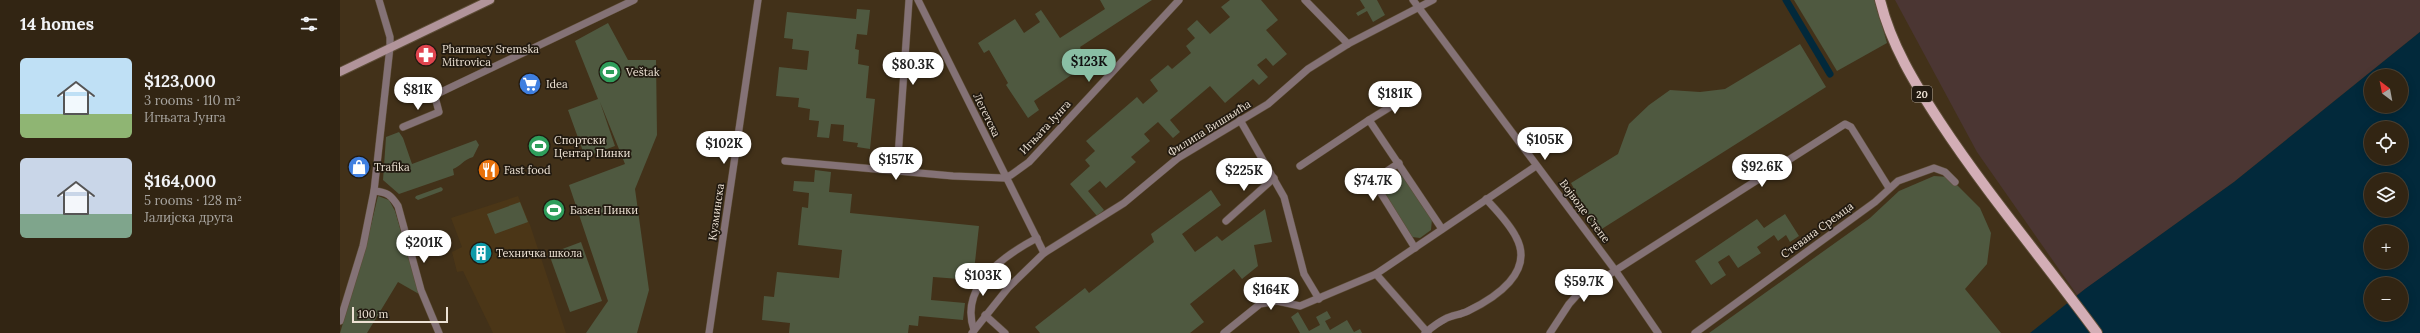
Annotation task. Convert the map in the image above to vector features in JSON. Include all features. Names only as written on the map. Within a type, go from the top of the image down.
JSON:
[{"type":"main road","points":[[340,72],[490,0]]},
{"type":"main road","name":"20","points":[[1880,0],[1892,36],[1914,82],[1980,179],[2097,333]]},
{"type":"street","points":[[340,321],[363,246],[374,191],[390,47],[390,37],[379,0]]},
{"type":"street","points":[[403,127],[439,112],[435,97],[439,93],[634,0]]},
{"type":"street","name":"Кузминска","points":[[709,333],[758,0]]},
{"type":"street","points":[[897,171],[909,0]]},
{"type":"street","name":"Легетска","points":[[918,0],[1044,253]]},
{"type":"street","name":"Игњата Јунга","points":[[1005,177],[1029,162],[1180,0]]},
{"type":"street","points":[[1305,0],[1348,44]]},
{"type":"street","name":"Војводе Степе","points":[[1413,0],[1615,270],[1658,333]]},
{"type":"street","points":[[1419,8],[1433,0]]},
{"type":"street","name":"Филипа Вишњића","points":[[973,332],[1008,288],[1044,253],[1124,203],[1178,158],[1268,104],[1308,69],[1348,44],[1419,8]]},
{"type":"street","points":[[1300,166],[1411,94]]},
{"type":"street","points":[[1240,120],[1274,178],[1287,206],[1304,274],[1319,299]]},
{"type":"street","points":[[1369,120],[1442,229]]},
{"type":"street","points":[[1550,333],[1573,300],[1615,270],[1845,124],[1851,127],[1889,188]]},
{"type":"street","points":[[785,161],[953,176],[1005,177]]},
{"type":"street","points":[[1399,163],[1379,176],[1377,187],[1415,248]]},
{"type":"street","points":[[1224,333],[1260,304],[1277,301],[1300,306],[1376,274],[1536,166]]},
{"type":"street","name":"Стевана Сремца","points":[[1695,333],[1875,202],[1889,188],[1904,178],[1934,168],[1945,172],[1955,182]]},
{"type":"street","points":[[1226,221],[1274,178]]},
{"type":"street","points":[[374,191],[385,192],[392,196],[398,206],[421,290],[439,333]]},
{"type":"street","points":[[1376,274],[1426,333],[1443,320],[1468,311],[1502,290],[1516,274],[1522,256],[1518,241],[1504,219],[1486,199]]},
{"type":"street","points":[[973,332],[969,317],[970,303],[977,287],[1017,249],[1037,238]]},
{"type":"street","points":[[986,315],[1005,333]]},
{"type":"shaded area","points":[[1895,0],[2420,0],[2420,32],[2374,69],[2364,69],[2364,77],[2234,182],[2077,295],[1977,152]]},
{"type":"shaded area","points":[[518,196],[530,225],[566,333],[493,333],[463,271],[457,272],[452,252],[462,247],[451,218]]},
{"type":"green space","points":[[1100,0],[1152,0],[1080,47],[1082,52],[1070,60],[1077,71],[1034,101],[1039,110],[1028,118],[1006,85],[1008,83],[989,50],[984,53],[978,43],[1015,19],[1024,33],[1040,22],[1035,14],[1041,10],[1060,38],[1105,9]]},
{"type":"green space","points":[[1230,0],[1261,0],[1278,20],[1266,30],[1287,54],[1273,66],[1266,58],[1257,65],[1268,77],[1259,85],[1253,79],[1225,103],[1210,86],[1170,120],[1180,132],[1173,138],[1158,122],[1144,134],[1150,141],[1131,157],[1136,162],[1106,188],[1100,181],[1088,191],[1104,210],[1097,216],[1070,184],[1090,166],[1085,160],[1095,151],[1086,141],[1137,97],[1143,104],[1158,91],[1150,80],[1168,65],[1172,69],[1191,53],[1186,46],[1195,38],[1187,29],[1197,20],[1210,34],[1230,17],[1221,7]]},
{"type":"green space","points":[[1360,0],[1377,0],[1385,15],[1373,22],[1367,11],[1358,16],[1356,13],[1365,8]]},
{"type":"green space","points":[[1794,0],[1875,0],[1887,43],[1837,71]]},
{"type":"green space","points":[[857,9],[870,10],[867,35],[857,34],[855,49],[859,50],[858,64],[869,66],[866,98],[875,99],[870,149],[857,147],[858,143],[843,141],[844,125],[831,124],[829,138],[817,137],[819,121],[809,120],[810,109],[798,107],[799,98],[776,96],[779,67],[807,70],[809,51],[792,49],[793,39],[784,38],[787,12],[856,19]]},
{"type":"green space","points":[[608,23],[628,60],[656,60],[657,135],[635,189],[649,290],[637,333],[586,333],[608,301],[569,185],[625,164],[600,102],[615,146],[585,157],[568,110],[598,99],[575,41]]},
{"type":"green space","points":[[1800,44],[1826,87],[1597,232],[1571,183],[1618,154],[1629,124],[1649,105],[1670,90],[1700,92],[1725,89]]},
{"type":"green space","points":[[399,132],[403,138],[412,164],[476,140],[479,145],[473,157],[453,169],[454,175],[399,194],[383,180],[386,137]]},
{"type":"green space","points":[[815,170],[831,172],[829,192],[852,194],[850,213],[979,226],[973,280],[933,277],[931,300],[965,303],[963,320],[919,316],[918,326],[909,325],[908,333],[789,333],[790,323],[762,320],[764,296],[774,297],[777,272],[839,278],[842,250],[798,245],[802,207],[808,208],[809,193],[793,191],[794,181],[814,182]]},
{"type":"green space","points":[[1396,174],[1402,175],[1432,219],[1431,230],[1420,238],[1412,237],[1382,189],[1386,179]]},
{"type":"green space","points":[[1934,176],[1949,177],[1980,208],[1991,233],[1987,264],[1965,289],[2001,333],[1709,333],[1870,218],[1899,191]]},
{"type":"green space","points":[[441,187],[443,189],[442,191],[418,200],[415,198],[416,196]]},
{"type":"green space","points":[[1211,190],[1221,205],[1182,234],[1195,252],[1217,236],[1222,241],[1265,209],[1272,242],[1254,245],[1258,266],[1242,279],[1234,269],[1190,304],[1204,322],[1190,333],[1040,333],[1035,327],[1085,288],[1089,293],[1154,242],[1151,234]]},
{"type":"green space","points":[[378,196],[389,200],[395,211],[419,294],[398,282],[367,333],[340,333],[366,246]]},
{"type":"green space","points":[[520,202],[528,222],[495,234],[487,214]]},
{"type":"green space","points":[[1785,214],[1799,236],[1790,242],[1786,235],[1778,241],[1774,235],[1757,247],[1761,253],[1738,268],[1729,255],[1718,262],[1726,275],[1711,285],[1695,261],[1757,219],[1764,228]]},
{"type":"green space","points":[[581,242],[602,301],[570,312],[549,254]]},
{"type":"green space","points":[[1327,311],[1331,318],[1325,321],[1330,330],[1347,320],[1354,332],[1360,329],[1362,333],[1300,333],[1291,317],[1298,312],[1309,331],[1320,325],[1316,317]]},
{"type":"water","points":[[2420,32],[2420,333],[2030,333],[2085,289],[2234,182],[2364,77],[2364,113],[2408,113],[2408,69],[2374,69]]},
{"type":"waterway","points":[[1786,0],[1830,74]]},
{"type":"place","name":"Pharmacy Sremska Mitrovica","points":[[426,55]]},
{"type":"place","name":"Veštak","points":[[610,72]]},
{"type":"place","name":"Idea","points":[[530,84]]},
{"type":"place","name":"Спортски Центар Пинки","points":[[539,146]]},
{"type":"place","name":"Trafika","points":[[359,167]]},
{"type":"place","name":"Fast food","points":[[489,170]]},
{"type":"place","name":"Базен Пинки","points":[[554,210]]},
{"type":"place","name":"Техничка школа","points":[[481,253]]}]
